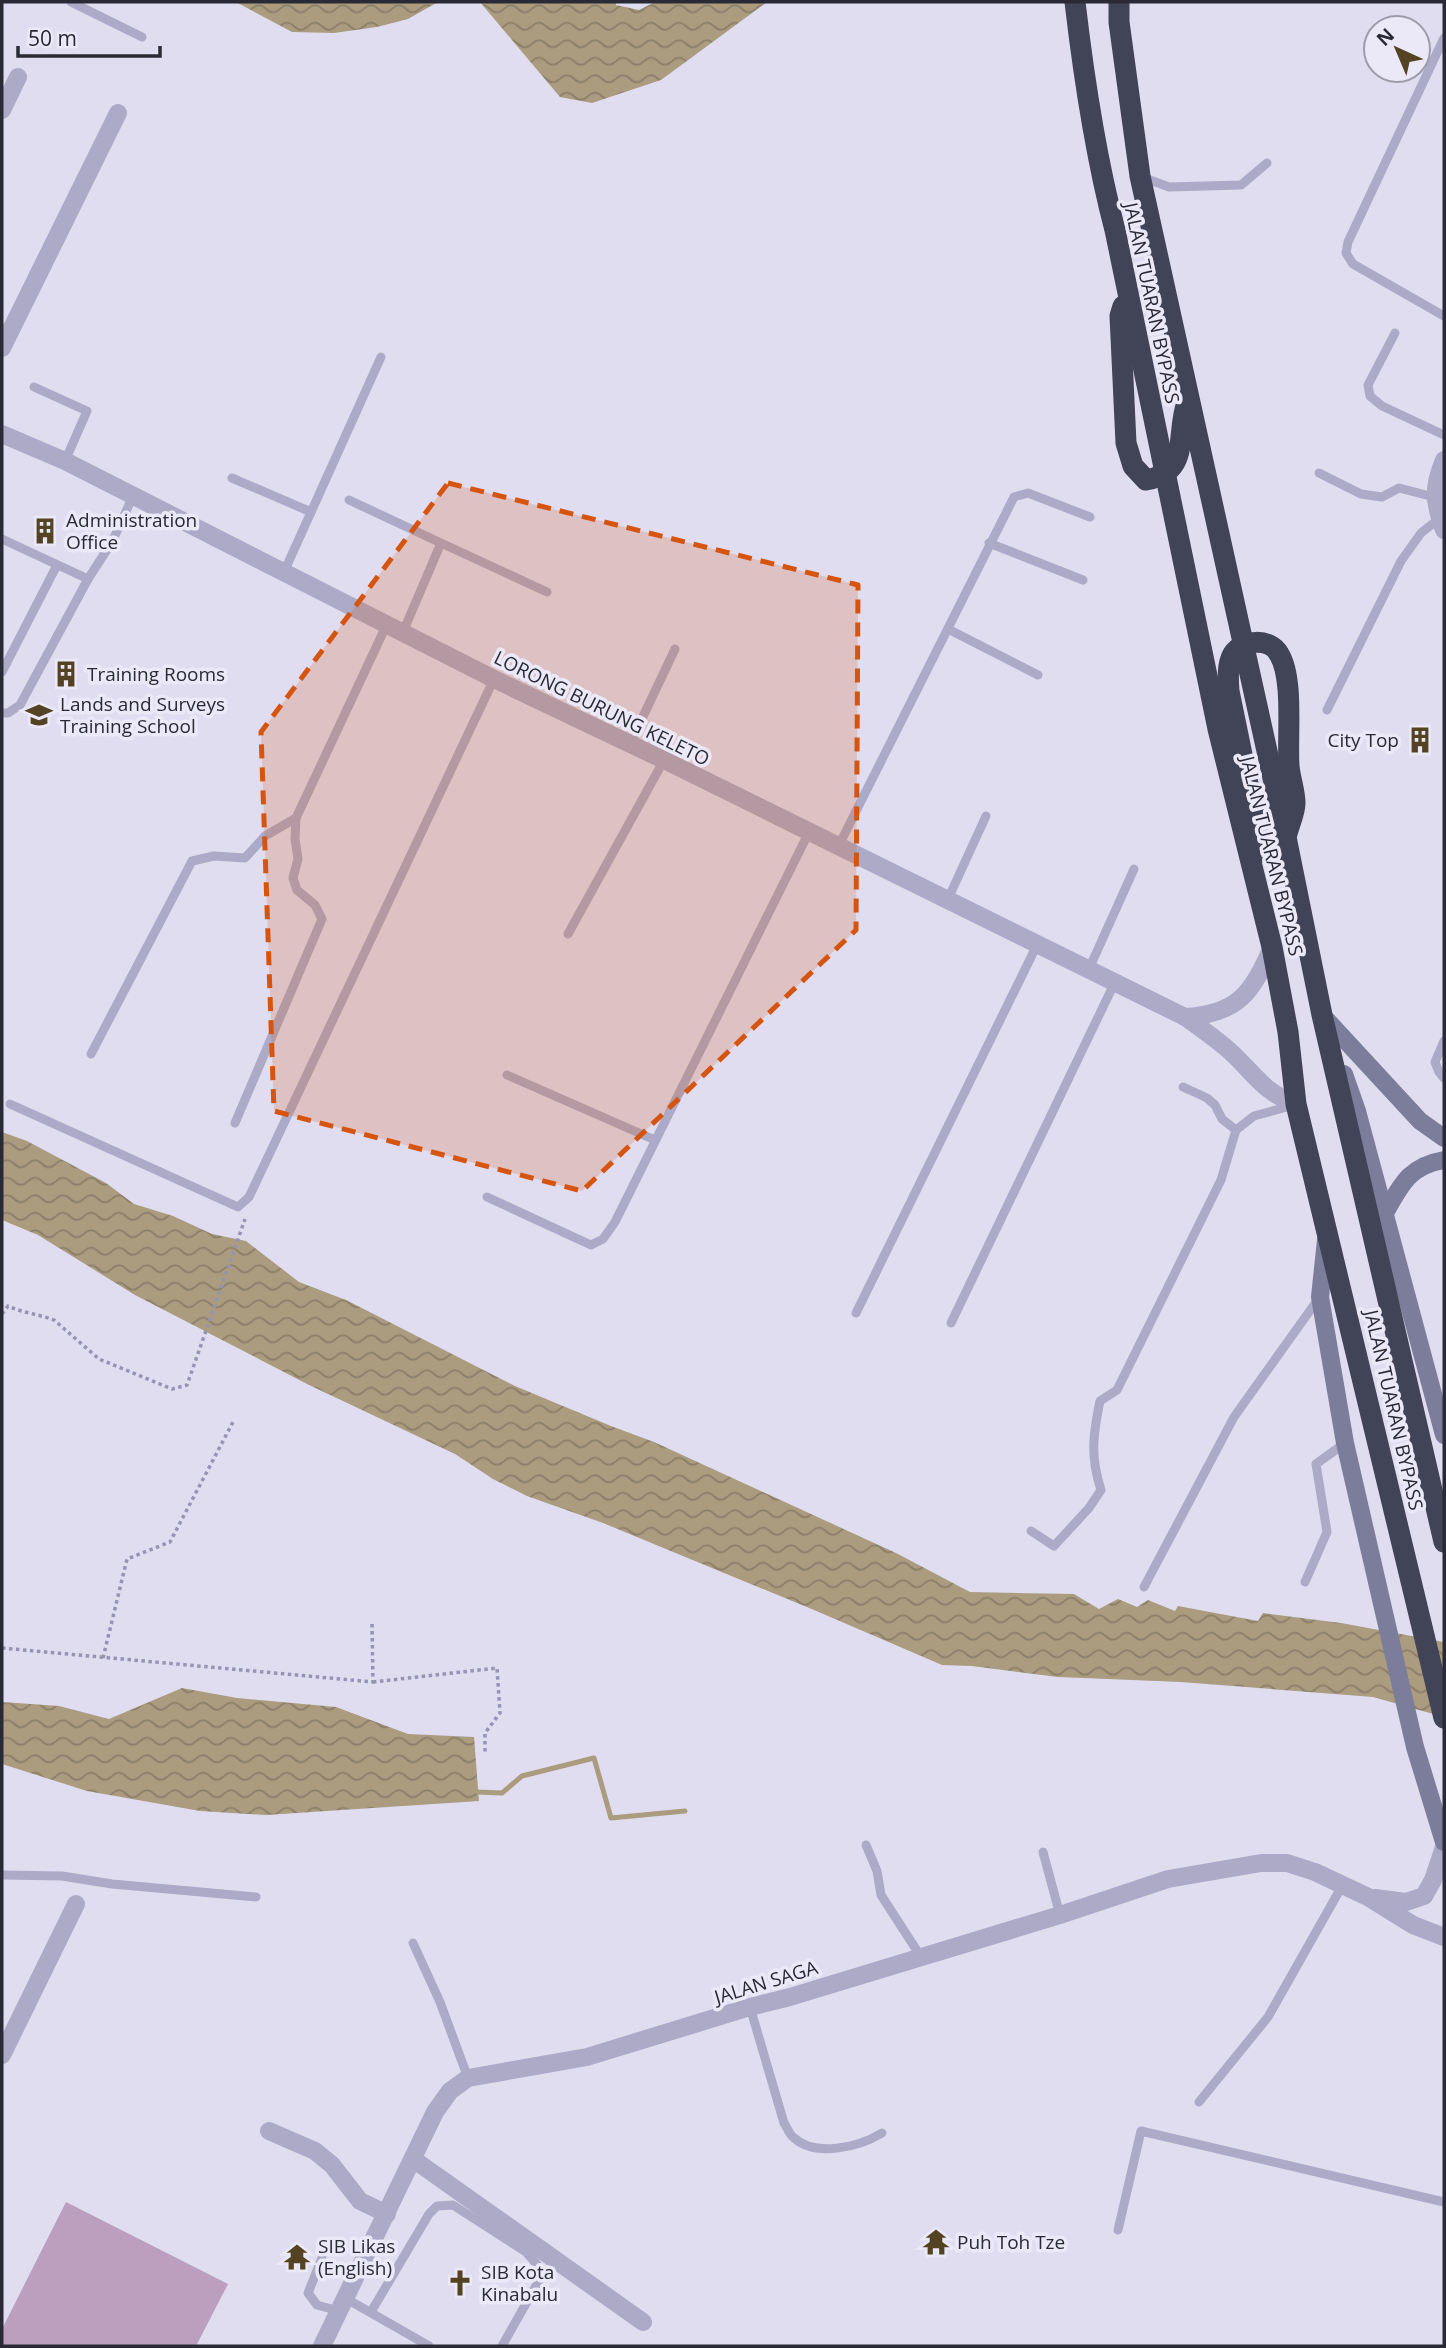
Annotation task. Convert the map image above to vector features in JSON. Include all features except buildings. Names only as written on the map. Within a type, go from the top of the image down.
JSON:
[{"type":"highway","name":"JALAN TUARAN BYPASS","points":[[1075,2],[1084,82],[1100,173],[1218,729],[1272,947],[1288,1032],[1296,1104],[1444,1718]]},
{"type":"highway","name":"JALAN TUARAN BYPASS","points":[[1119,2],[1119,22],[1140,176],[1286,837],[1322,1015],[1444,1542]]},
{"type":"highway","points":[[1127,292],[1120,316],[1126,443],[1133,466],[1146,480],[1160,478],[1180,455],[1182,416],[1189,397]]},
{"type":"highway","points":[[1272,947],[1274,908],[1228,691],[1230,664],[1234,653],[1243,645],[1262,642],[1273,646],[1284,666],[1287,683],[1289,768],[1295,805],[1286,837]]},
{"type":"street","points":[[2,110],[18,77]]},
{"type":"street","points":[[2,348],[118,113]]},
{"type":"street","name":"LORONG BURUNG KELETO","points":[[2,434],[65,461],[494,679],[1185,1017],[1234,1054],[1260,1083],[1278,1098],[1296,1104]]},
{"type":"street","points":[[1442,524],[1434,498],[1437,478],[1444,460]]},
{"type":"street","points":[[1185,1017],[1208,1016],[1227,1009],[1250,989],[1272,947]]},
{"type":"street","points":[[1322,1015],[1420,1121],[1444,1138]]},
{"type":"street","points":[[1322,1015],[1357,1111],[1444,1435]]},
{"type":"street","points":[[1385,1213],[1407,1177],[1420,1168],[1444,1160]]},
{"type":"street","points":[[1327,1230],[1320,1297],[1345,1443],[1415,1747],[1444,1844]]},
{"type":"street","name":"JALAN SAGA","points":[[1368,1897],[1406,1902],[1424,1896],[1433,1880],[1444,1844]]},
{"type":"street","name":"JALAN SAGA","points":[[468,2078],[587,2057],[1060,1915],[1168,1879],[1261,1863],[1287,1863],[1315,1872],[1368,1897],[1413,1925],[1444,1937]]},
{"type":"street","points":[[2,2055],[76,1904]]},
{"type":"street","points":[[322,2346],[423,2134],[441,2102],[450,2091],[468,2078]]},
{"type":"street","points":[[270,2131],[314,2151],[332,2165],[360,2201],[387,2214]]},
{"type":"street","points":[[413,2159],[643,2322]]},
{"type":"lane","points":[[71,2],[142,37]]},
{"type":"lane","points":[[1444,38],[1348,242],[1346,253],[1353,264],[1444,316]]},
{"type":"lane","points":[[1140,176],[1169,187],[1241,185],[1267,163]]},
{"type":"lane","points":[[1395,333],[1368,385],[1370,396],[1382,406],[1444,435]]},
{"type":"lane","points":[[284,572],[381,357]]},
{"type":"lane","points":[[34,387],[86,411],[65,461]]},
{"type":"lane","points":[[1319,473],[1362,494],[1382,497],[1399,488],[1434,498]]},
{"type":"lane","points":[[232,478],[311,512]]},
{"type":"lane","points":[[838,847],[1014,497],[1028,493],[1090,517]]},
{"type":"lane","points":[[2,713],[8,713],[20,705],[88,579],[112,541],[133,496]]},
{"type":"lane","points":[[349,500],[547,592]]},
{"type":"lane","points":[[1327,710],[1401,561],[1421,533],[1442,524]]},
{"type":"lane","points":[[2,539],[88,579]]},
{"type":"lane","points":[[235,1123],[322,919],[315,905],[297,890],[293,878],[298,859],[296,818],[441,543]]},
{"type":"lane","points":[[989,543],[1083,580]]},
{"type":"lane","points":[[2,672],[57,565]]},
{"type":"lane","points":[[948,629],[1038,675]]},
{"type":"lane","points":[[630,744],[674,649]]},
{"type":"lane","points":[[10,1104],[238,1207],[243,1205],[494,679]]},
{"type":"lane","points":[[568,934],[664,760]]},
{"type":"lane","points":[[948,899],[986,816]]},
{"type":"lane","points":[[91,1054],[192,861],[214,856],[245,858],[265,836],[296,818]]},
{"type":"lane","points":[[487,1197],[592,1245],[603,1240],[615,1222],[808,832]]},
{"type":"lane","points":[[1089,968],[1134,869]]},
{"type":"lane","points":[[856,1312],[1038,943]]},
{"type":"lane","points":[[951,1323],[1115,982]]},
{"type":"lane","points":[[1444,1041],[1435,1062],[1444,1078]]},
{"type":"lane","points":[[507,1075],[654,1140]]},
{"type":"lane","points":[[1183,1087],[1215,1105],[1222,1119],[1236,1130]]},
{"type":"lane","points":[[1031,1531],[1054,1546],[1089,1508],[1101,1490],[1096,1472],[1093,1435],[1100,1401],[1117,1390],[1221,1180],[1236,1130],[1254,1116],[1296,1104]]},
{"type":"lane","points":[[1144,1587],[1234,1417],[1312,1304],[1320,1297]]},
{"type":"lane","points":[[1305,1582],[1327,1532],[1316,1464],[1345,1443]]},
{"type":"lane","points":[[866,1845],[877,1871],[881,1895],[921,1957]]},
{"type":"lane","points":[[1043,1852],[1060,1915]]},
{"type":"lane","points":[[2,1875],[62,1876],[125,1886],[256,1897]]},
{"type":"lane","points":[[1199,2102],[1268,2017],[1342,1886]]},
{"type":"lane","points":[[413,1944],[440,2002],[468,2078]]},
{"type":"lane","points":[[750,2007],[784,2123],[793,2137],[810,2146],[848,2147],[882,2133]]},
{"type":"lane","points":[[1118,2230],[1141,2131],[1444,2202]]},
{"type":"lane","points":[[371,2312],[429,2214],[437,2206],[453,2205],[526,2252],[541,2269],[541,2277],[502,2346]]},
{"type":"lane","points":[[322,2258],[308,2293],[317,2305],[342,2304],[371,2312],[429,2346]]},
{"type":"path","points":[[2,1314],[8,1306],[25,1314],[54,1320],[99,1359],[113,1366],[172,1389],[187,1385],[245,1217]]},
{"type":"path","points":[[103,1658],[127,1559],[170,1542],[233,1422]]},
{"type":"path","points":[[372,1624],[373,1682]]},
{"type":"path","points":[[2,1648],[373,1682],[497,1668],[500,1713],[485,1733],[485,1754]]},
{"type":"highlighted area","points":[[448,483],[858,585],[856,930],[582,1191],[274,1111],[261,732]]},
{"type":"shaded area","points":[[66,2202],[228,2284],[196,2346],[2,2346],[2,2329]]},
{"type":"water","points":[[236,2],[438,2],[408,19],[334,33],[292,32]]},
{"type":"water","points":[[480,2],[616,2],[616,5],[639,10],[655,2],[767,2],[661,80],[592,103],[560,97]]},
{"type":"water","points":[[2,1132],[27,1141],[106,1183],[134,1204],[173,1216],[212,1234],[246,1241],[299,1282],[346,1300],[515,1386],[654,1442],[896,1553],[970,1592],[1074,1594],[1099,1609],[1118,1599],[1137,1607],[1148,1600],[1175,1611],[1178,1606],[1258,1621],[1263,1613],[1341,1623],[1444,1642],[1444,1717],[1373,1697],[1181,1682],[1058,1677],[942,1665],[603,1523],[527,1496],[493,1479],[455,1454],[307,1384],[135,1295],[38,1235],[2,1220]]},
{"type":"water","points":[[182,1688],[237,1698],[336,1707],[408,1734],[474,1737],[479,1801],[266,1815],[200,1811],[87,1791],[2,1764],[2,1702],[59,1706],[109,1719]]},
{"type":"waterway","points":[[474,1789],[478,1792],[502,1793],[522,1776],[594,1758],[611,1818],[685,1811]]},
{"type":"place","name":"Administration Office","points":[[45,531]]},
{"type":"place","name":"Training Rooms","points":[[66,674]]},
{"type":"place","name":"Lands and Surveys Training School","points":[[39,715]]},
{"type":"place","name":"City Top","points":[[1420,740]]},
{"type":"place","name":"Puh Toh Tze","points":[[936,2242]]},
{"type":"place","name":"SIB Likas (English)","points":[[297,2257]]},
{"type":"place","name":"SIB Kota Kinabalu","points":[[460,2283]]}]
